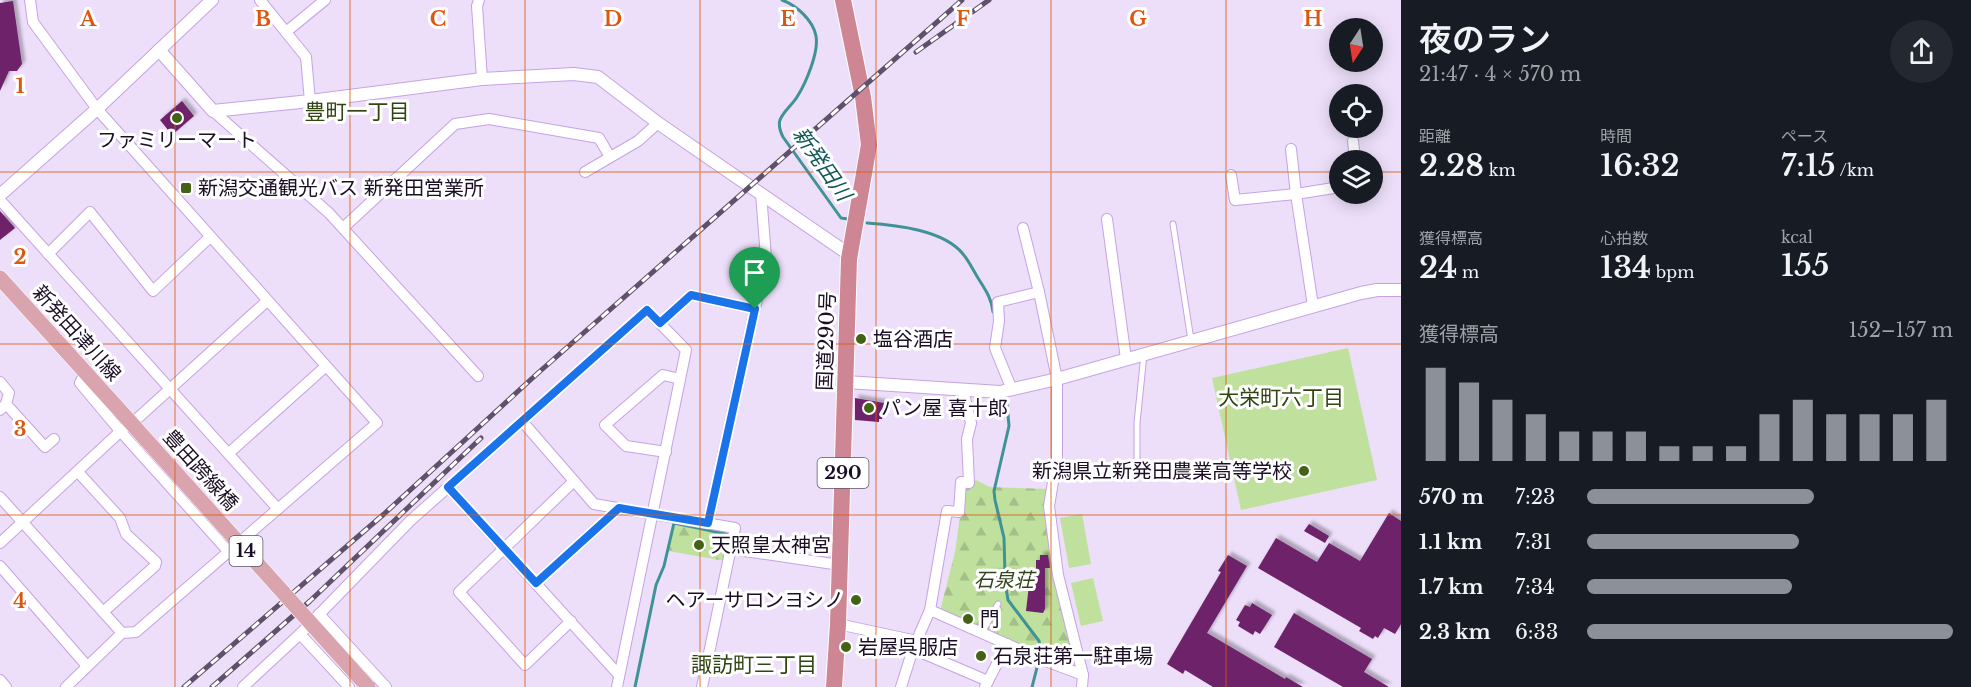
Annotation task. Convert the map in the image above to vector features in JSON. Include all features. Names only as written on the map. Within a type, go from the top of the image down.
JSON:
[{"type":"highway","name":"国道290号","points":[[834,687],[849,259],[869,145],[863,97],[843,0]]},
{"type":"main road","name":"新発田津川線","points":[[0,278],[127,423]]},
{"type":"main road","name":"豊田跨線橋","points":[[127,423],[368,687]]},
{"type":"street","points":[[30,0],[33,22],[97,109],[377,423],[136,632],[122,633],[66,687]]},
{"type":"street","points":[[0,195],[97,109],[212,0]]},
{"type":"street","points":[[260,0],[306,57],[310,101]]},
{"type":"street","points":[[286,32],[325,0]]},
{"type":"street","points":[[479,0],[477,6],[482,79]]},
{"type":"street","points":[[159,50],[213,111],[329,213],[478,376]]},
{"type":"street","points":[[213,111],[482,79],[574,74],[597,77],[658,123],[847,253],[849,259]]},
{"type":"street","points":[[343,228],[455,124],[489,119],[599,138],[610,157]]},
{"type":"street","points":[[585,172],[638,141],[658,123]]},
{"type":"street","points":[[1353,141],[1354,150]]},
{"type":"street","points":[[1291,149],[1313,306]]},
{"type":"street","points":[[1231,175],[1235,200],[1329,189]]},
{"type":"street","points":[[708,523],[766,258],[761,193]]},
{"type":"street","points":[[0,200],[278,509]]},
{"type":"street","points":[[48,254],[90,212],[153,291],[210,237]]},
{"type":"street","points":[[1107,219],[1126,359]]},
{"type":"street","points":[[1023,228],[1057,379],[1057,458],[1049,506],[1058,575],[1083,681]]},
{"type":"street","points":[[846,382],[1006,391],[1192,342],[1313,306],[1377,290],[1401,290]]},
{"type":"street","points":[[1006,391],[995,348],[999,321],[998,302],[1039,292]]},
{"type":"street","points":[[660,323],[691,295],[755,309]]},
{"type":"street","points":[[0,543],[78,472],[127,423],[170,388],[267,301]]},
{"type":"street","points":[[243,687],[300,634],[411,521],[647,310],[686,350],[617,687]]},
{"type":"street","points":[[229,453],[325,367]]},
{"type":"street","points":[[666,452],[626,446],[605,425],[663,375],[680,380]]},
{"type":"street","points":[[0,382],[9,393],[3,407],[45,447],[54,439]]},
{"type":"street","points":[[901,687],[930,610],[947,511],[959,512],[961,482],[969,483],[967,439],[971,423],[963,390]]},
{"type":"street","points":[[522,421],[594,504],[735,528],[702,687]]},
{"type":"street","points":[[127,423],[228,551]]},
{"type":"street","points":[[78,472],[120,518],[126,534],[156,562],[155,566],[103,612]]},
{"type":"street","points":[[571,621],[525,665],[459,592],[574,481]]},
{"type":"street","points":[[448,487],[620,675]]},
{"type":"street","points":[[0,498],[122,633]]},
{"type":"street","points":[[536,583],[619,508]]},
{"type":"street","points":[[731,549],[840,566]]},
{"type":"street","points":[[0,566],[87,666]]},
{"type":"street","points":[[930,610],[1040,659],[1083,681]]},
{"type":"street","points":[[319,614],[386,687]]},
{"type":"street","points":[[838,624],[915,645],[986,684],[1007,644]]},
{"type":"street","points":[[300,634],[349,687]]},
{"type":"street","points":[[0,680],[6,687]]},
{"type":"lane","points":[[1173,224],[1192,342]]},
{"type":"lane","points":[[1137,469],[1137,423],[1144,354]]},
{"type":"lane","points":[[982,633],[998,604]]},
{"type":"green space","points":[[1348,348],[1377,480],[1241,510],[1212,378]]},
{"type":"green space","name":"石泉荘","points":[[976,480],[990,487],[1049,489],[1047,504],[1081,673],[940,611],[955,552],[964,487]]},
{"type":"green space","points":[[1082,514],[1091,564],[1069,568],[1060,518]]},
{"type":"green space","points":[[673,520],[730,532],[725,561],[668,551]]},
{"type":"green space","points":[[1093,578],[1103,621],[1081,626],[1071,583]]},
{"type":"building","points":[[13,1],[22,64],[17,71],[9,71],[0,91],[0,3]]},
{"type":"building","name":"ファミリーマート","points":[[182,101],[194,116],[172,135],[160,120]]},
{"type":"building","points":[[0,211],[15,228],[0,240]]},
{"type":"building","name":"パン屋 喜十郎","points":[[855,398],[884,403],[882,419],[879,419],[879,422],[855,420]]},
{"type":"building","points":[[1389,513],[1401,521],[1401,624],[1395,634],[1384,628],[1378,638],[1375,636],[1373,639],[1359,631],[1361,628],[1258,568],[1276,538],[1317,562],[1329,543],[1360,561]]},
{"type":"building","points":[[1309,524],[1329,536],[1325,543],[1304,531]]},
{"type":"building","points":[[1040,555],[1048,555],[1050,568],[1045,568],[1045,609],[1043,613],[1026,611],[1029,585],[990,583],[990,573],[1036,575],[1036,560],[1040,560]]},
{"type":"building","points":[[1228,555],[1247,566],[1207,633],[1285,679],[1286,677],[1303,687],[1213,687],[1185,670],[1183,674],[1167,664],[1221,572],[1218,571]]},
{"type":"building","points":[[1252,603],[1272,615],[1260,634],[1255,631],[1253,635],[1238,626],[1240,622],[1236,620],[1245,605],[1250,607]]},
{"type":"building","points":[[1294,613],[1372,659],[1364,672],[1389,687],[1343,687],[1274,647]]},
{"type":"waterway","name":"新発田川","points":[[782,0],[793,5],[808,19],[816,36],[816,50],[804,84],[781,117],[780,131],[841,218],[848,219]]},
{"type":"waterway","name":"新発田川","points":[[867,223],[919,230],[944,239],[955,246],[963,254],[986,290],[993,312]]},
{"type":"waterway","name":"新発田川","points":[[1005,575],[1004,538],[994,491],[1009,426],[1006,393]]},
{"type":"waterway","points":[[635,687],[656,585],[664,566],[674,523],[769,543]]},
{"type":"waterway","name":"新発田川","points":[[1005,582],[1008,600],[1039,641],[1041,652],[1032,687]]},
{"type":"railway","points":[[184,687],[384,514],[538,373],[962,0]]},
{"type":"railway","points":[[916,52],[989,0]]},
{"type":"railway","points":[[212,687],[310,601],[481,438]]},
{"type":"place","name":"ファミリーマート","points":[[177,118]]},
{"type":"place","name":"新潟交通観光バス 新発田営業所","points":[[186,188]]},
{"type":"place","name":"塩谷酒店","points":[[861,339]]},
{"type":"place","name":"パン屋 喜十郎","points":[[869,408]]},
{"type":"place","name":"新潟県立新発田農業高等学校","points":[[1304,471]]},
{"type":"place","name":"天照皇太神宮","points":[[699,545]]},
{"type":"place","name":"ヘアーサロンヨシノ","points":[[856,600]]},
{"type":"place","name":"門","points":[[968,619]]},
{"type":"place","name":"岩屋呉服店","points":[[846,647]]},
{"type":"place","name":"石泉荘第一駐車場","points":[[981,656]]},
{"type":"district","name":"豊町一丁目","points":[[357,112]]},
{"type":"district","name":"大栄町六丁目","points":[[1281,398]]},
{"type":"district","name":"諏訪町三丁目","points":[[754,665]]},
{"type":"route","points":[[691,295],[755,309],[708,523],[619,508],[536,583],[448,487],[647,310],[660,323],[691,295]]}]
